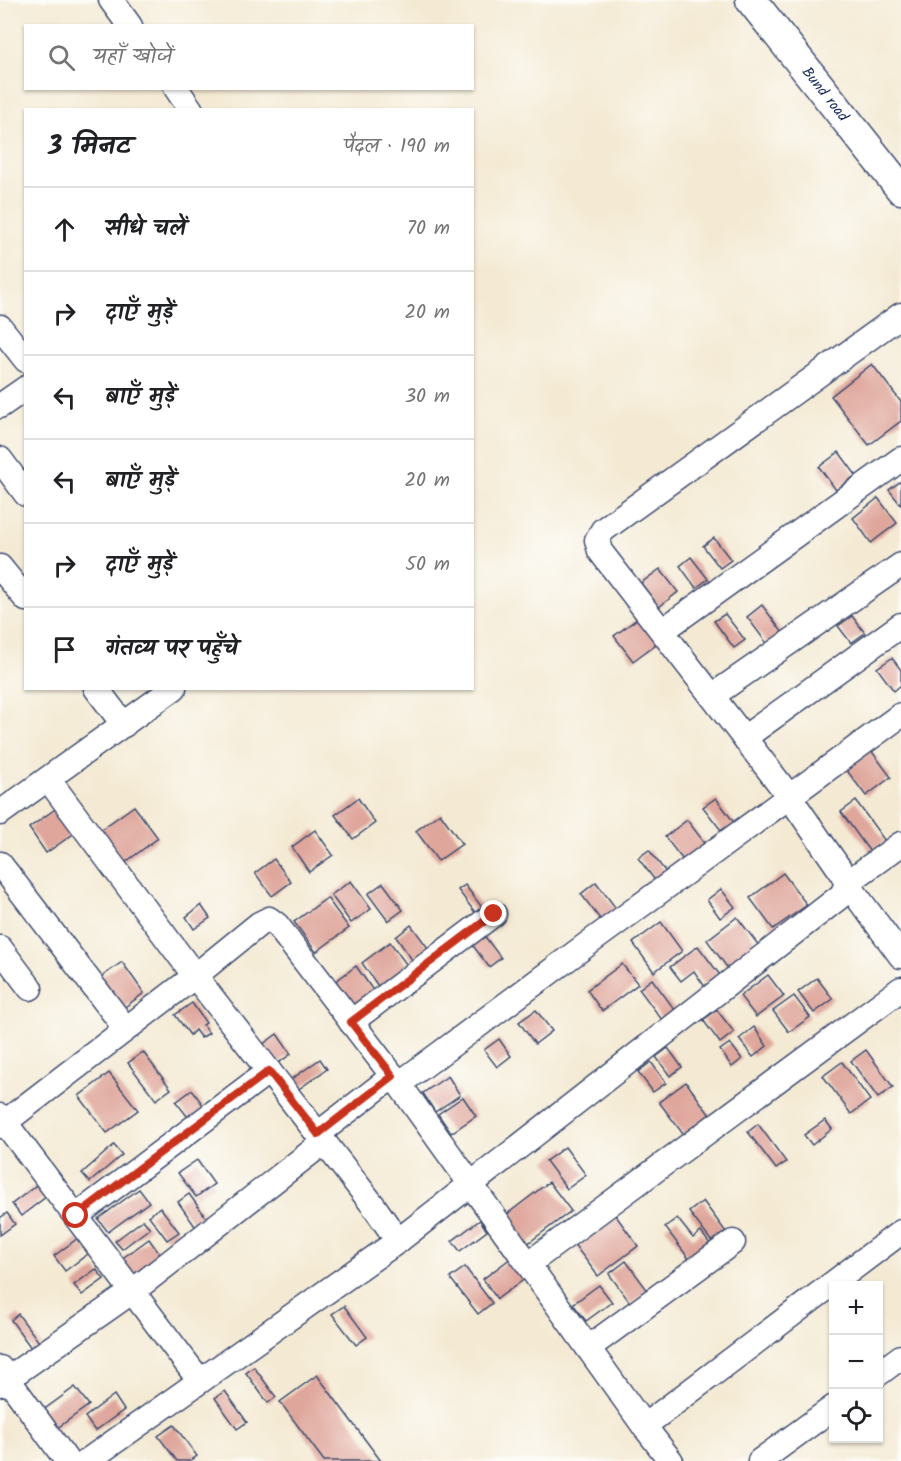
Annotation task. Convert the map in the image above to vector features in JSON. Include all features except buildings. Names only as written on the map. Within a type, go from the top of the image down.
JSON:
[{"type":"street","points":[[111,0],[129,24]]},
{"type":"street","name":"Bund road","points":[[751,0],[901,189]]},
{"type":"street","points":[[177,90],[190,108]]},
{"type":"street","points":[[901,315],[603,530],[597,540],[600,551],[789,796],[901,956]]},
{"type":"street","points":[[0,327],[24,357]]},
{"type":"street","points":[[0,406],[24,389]]},
{"type":"street","points":[[0,459],[24,491]]},
{"type":"street","points":[[662,631],[901,459]]},
{"type":"street","points":[[712,696],[901,565]]},
{"type":"street","points":[[0,567],[24,597]]},
{"type":"street","points":[[744,738],[901,626]]},
{"type":"street","points":[[98,690],[124,725]]},
{"type":"street","points":[[0,813],[170,690]]},
{"type":"street","points":[[68,1461],[3,1377],[133,1291],[396,1080],[901,715]]},
{"type":"street","points":[[48,778],[195,976],[398,1241]]},
{"type":"street","points":[[87,1461],[398,1241],[842,895],[848,883],[901,844]]},
{"type":"street","points":[[0,864],[126,1029]]},
{"type":"street","points":[[351,1022],[494,914]]},
{"type":"street","points":[[201,1381],[2,1121],[269,919],[277,925],[396,1080],[671,1461]]},
{"type":"street","points":[[0,948],[30,988]]},
{"type":"street","points":[[528,1264],[901,989]]},
{"type":"street","points":[[76,1216],[269,1071]]},
{"type":"street","points":[[645,1426],[901,1232]]},
{"type":"street","points":[[588,1348],[733,1242]]},
{"type":"street","points":[[883,1371],[901,1357]]},
{"type":"street","points":[[760,1461],[829,1411]]},
{"type":"route","points":[[76,1216],[269,1071],[318,1134],[393,1076],[351,1022],[494,914]]}]
